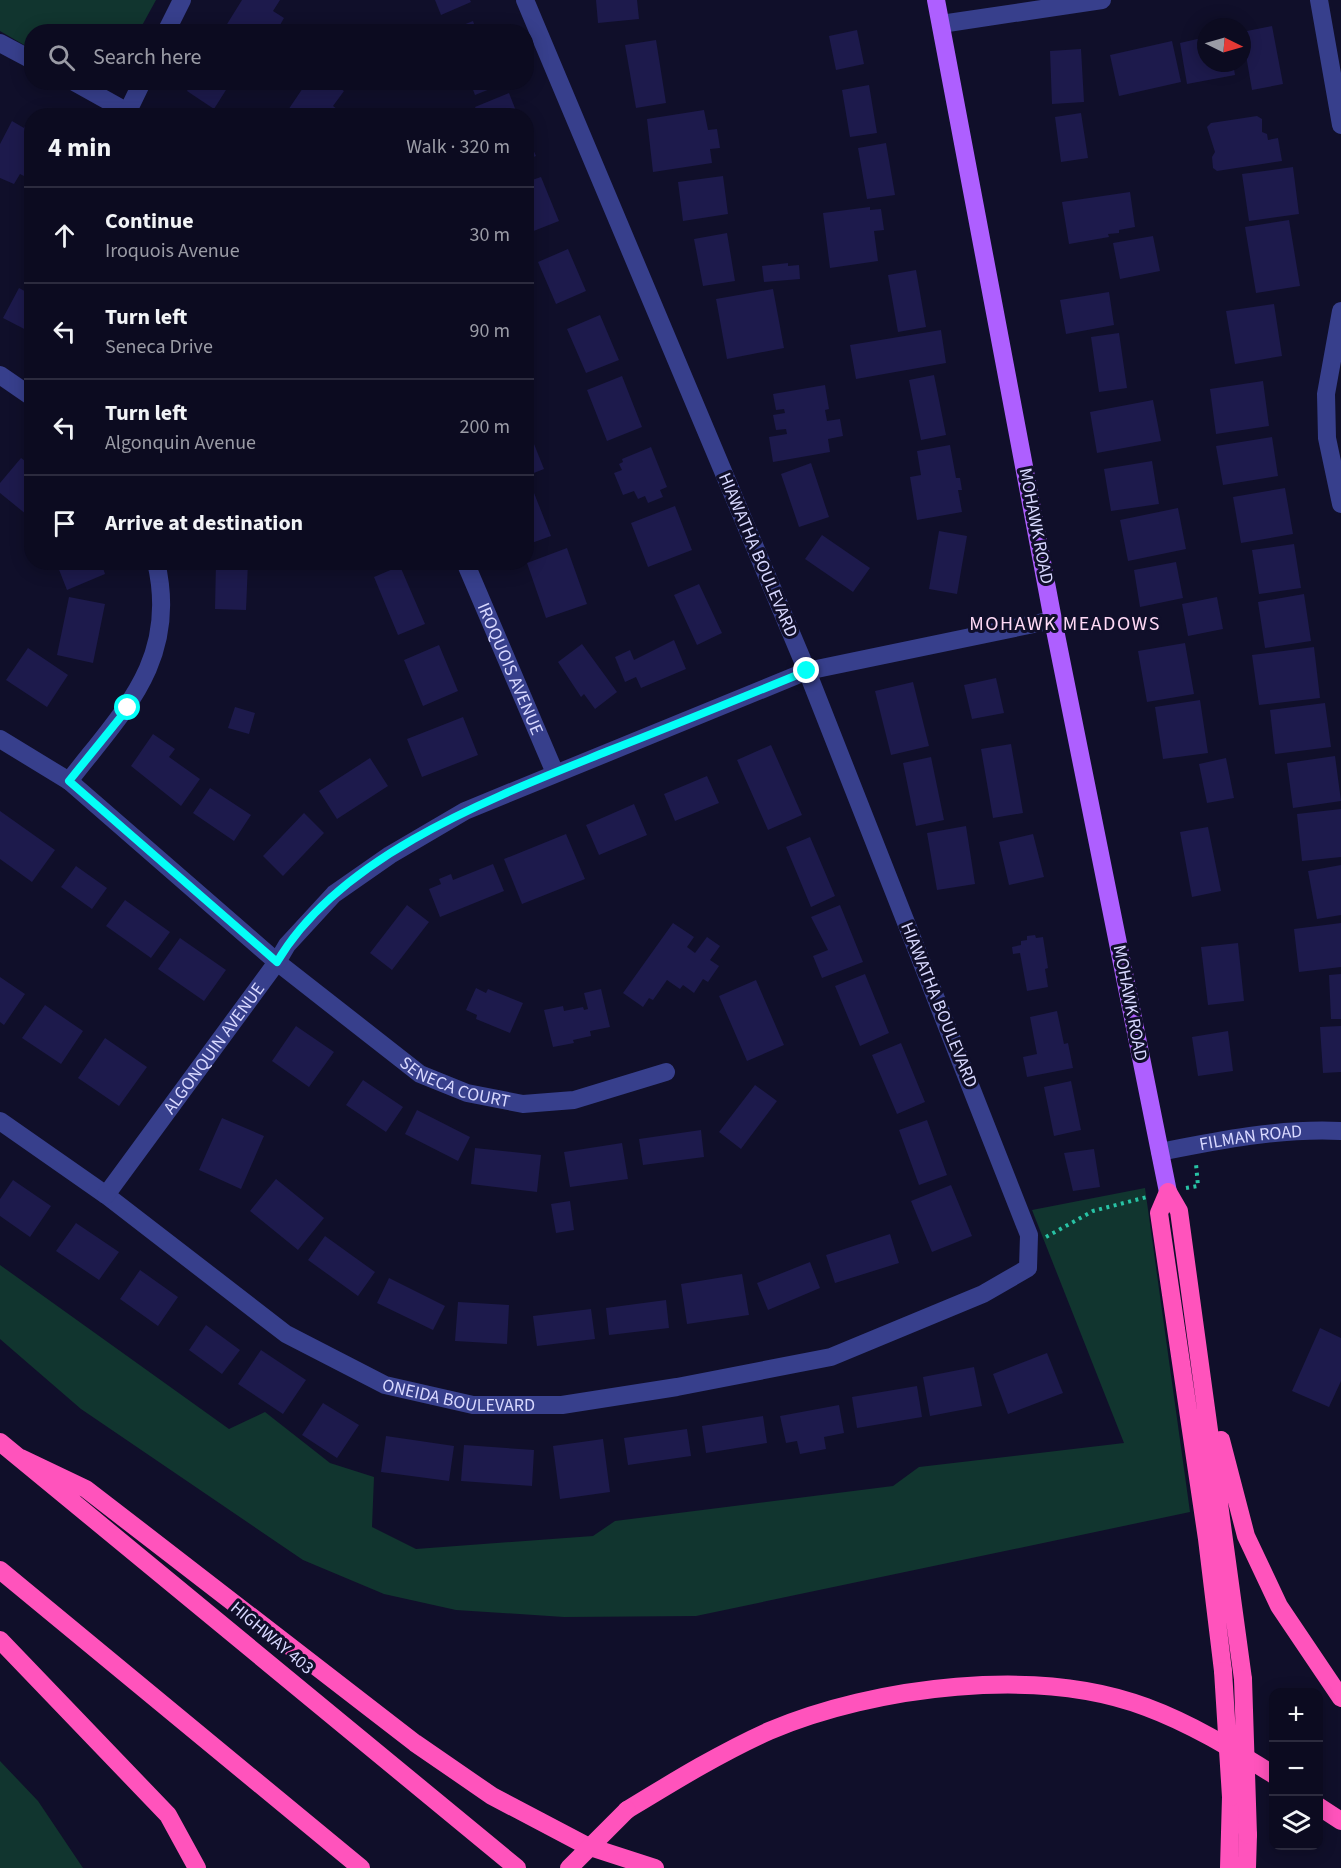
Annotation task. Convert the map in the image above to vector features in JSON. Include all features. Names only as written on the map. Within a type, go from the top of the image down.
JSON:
[{"type":"highway","points":[[1168,1192],[1179,1211],[1243,1679],[1247,1868]]},
{"type":"highway","points":[[1168,1192],[1159,1213],[1207,1539],[1223,1671],[1231,1797],[1229,1868]]},
{"type":"highway","points":[[1202,1368],[1246,1536],[1279,1606],[1341,1698]]},
{"type":"highway","name":"HIGHWAY 403","points":[[0,1442],[517,1868]]},
{"type":"highway","points":[[21,1458],[86,1489],[415,1743],[492,1796],[587,1846],[655,1868]]},
{"type":"highway","points":[[0,1569],[361,1868]]},
{"type":"highway","points":[[0,1641],[168,1815],[197,1868]]},
{"type":"highway","points":[[569,1868],[627,1810],[682,1776],[770,1731],[848,1706],[910,1692],[962,1686],[1079,1690],[1144,1706],[1193,1726],[1269,1772]]},
{"type":"highway","points":[[1323,1809],[1341,1821]]},
{"type":"main road","name":"MOHAWK ROAD","points":[[936,0],[1053,620],[1168,1192]]},
{"type":"street","points":[[170,24],[182,0]]},
{"type":"street","name":"HIAWATHA BOULEVARD","points":[[525,0],[807,671],[1029,1234],[1028,1268],[983,1294]]},
{"type":"street","points":[[941,24],[1102,0]]},
{"type":"street","points":[[1319,0],[1341,125]]},
{"type":"street","points":[[0,43],[24,56]]},
{"type":"street","points":[[89,90],[122,108]]},
{"type":"street","points":[[133,108],[139,90]]},
{"type":"street","points":[[1341,311],[1326,394],[1327,438],[1341,504]]},
{"type":"street","points":[[0,375],[24,392]]},
{"type":"street","points":[[69,781],[128,708],[150,669],[162,620],[158,570]]},
{"type":"street","name":"IROQUOIS AVENUE","points":[[468,570],[555,773]]},
{"type":"street","name":"ALGONQUIN AVENUE","points":[[106,1195],[277,962],[287,945],[334,894],[390,855],[465,811],[807,671],[1053,620]]},
{"type":"street","name":"SENECA COURT","points":[[0,739],[69,781],[277,962],[420,1074],[467,1093],[523,1104],[574,1100],[666,1072]]},
{"type":"street","name":"ONEIDA BOULEVARD","points":[[0,1121],[106,1195],[286,1334],[385,1385],[473,1406],[562,1405],[677,1387],[831,1357],[983,1294]]},
{"type":"street","name":"FILMAN ROAD","points":[[1160,1152],[1297,1130],[1341,1131]]},
{"type":"path","points":[[1029,1234],[1046,1237],[1093,1211],[1198,1186],[1194,1145]]},
{"type":"green space","points":[[0,0],[156,0],[143,24],[24,24],[24,45],[0,31]]},
{"type":"green space","points":[[1145,1188],[1190,1512],[696,1616],[564,1617],[456,1610],[384,1594],[303,1560],[81,1409],[0,1339],[0,1265],[229,1429],[265,1412],[330,1463],[374,1477],[372,1527],[416,1549],[593,1536],[615,1521],[893,1486],[919,1467],[1124,1443],[1032,1210]]},
{"type":"green space","points":[[0,1761],[38,1801],[83,1868],[0,1868]]},
{"type":"building","points":[[242,0],[280,0],[273,11],[284,18],[281,24],[227,24]]},
{"type":"building","points":[[435,0],[470,0],[471,2],[441,15]]},
{"type":"building","points":[[596,0],[637,0],[639,19],[598,23]]},
{"type":"building","points":[[1272,26],[1283,84],[1252,90],[1249,72],[1251,72],[1251,30]]},
{"type":"building","points":[[857,30],[864,64],[836,70],[829,36]]},
{"type":"building","points":[[1197,39],[1197,72],[1234,72],[1235,75],[1187,84],[1180,43]]},
{"type":"building","points":[[656,40],[666,103],[636,108],[625,45]]},
{"type":"building","points":[[1172,41],[1181,82],[1119,96],[1110,55]]},
{"type":"building","points":[[1081,49],[1084,102],[1052,104],[1050,51]]},
{"type":"building","points":[[869,85],[877,133],[850,137],[842,90]]},
{"type":"building","points":[[188,90],[226,90],[215,108]]},
{"type":"building","points":[[302,90],[344,91],[333,106],[336,108],[289,108]]},
{"type":"building","points":[[473,90],[488,90],[475,95]]},
{"type":"building","points":[[509,93],[515,108],[475,108]]},
{"type":"building","points":[[704,110],[708,130],[717,129],[720,148],[710,149],[712,163],[653,172],[647,119]]},
{"type":"building","points":[[1081,113],[1088,158],[1061,162],[1055,117]]},
{"type":"building","points":[[1257,116],[1262,119],[1262,132],[1267,134],[1268,140],[1278,138],[1282,161],[1217,171],[1213,168],[1212,157],[1215,152],[1207,127],[1211,123]]},
{"type":"building","points":[[12,121],[24,128],[24,176],[20,174],[14,184],[0,178],[0,144]]},
{"type":"building","points":[[886,143],[895,195],[867,199],[858,148]]},
{"type":"building","points":[[1293,167],[1299,214],[1249,221],[1242,174]]},
{"type":"building","points":[[723,176],[728,214],[683,221],[678,182]]},
{"type":"building","points":[[541,177],[559,221],[534,231],[534,179]]},
{"type":"building","points":[[1130,192],[1135,227],[1108,234],[1109,237],[1069,244],[1062,202]]},
{"type":"building","points":[[870,207],[870,210],[881,209],[884,230],[874,231],[878,261],[830,268],[823,213]]},
{"type":"building","points":[[1289,220],[1300,286],[1256,293],[1245,227]]},
{"type":"building","points":[[727,233],[735,281],[703,286],[694,239]]},
{"type":"building","points":[[1153,236],[1160,271],[1120,279],[1113,243]]},
{"type":"building","points":[[568,249],[586,291],[556,304],[538,262]]},
{"type":"building","points":[[788,263],[788,266],[799,265],[800,279],[764,282],[762,266]]},
{"type":"building","points":[[916,270],[926,327],[898,332],[888,275]]},
{"type":"building","points":[[19,288],[24,291],[24,329],[3,318]]},
{"type":"building","points":[[773,289],[784,348],[727,359],[716,299]]},
{"type":"building","points":[[1109,292],[1114,325],[1066,334],[1060,300]]},
{"type":"building","points":[[1274,304],[1282,356],[1235,364],[1226,311]]},
{"type":"building","points":[[600,315],[619,360],[586,373],[567,329]]},
{"type":"building","points":[[941,330],[946,363],[856,379],[850,345]]},
{"type":"building","points":[[1119,333],[1127,388],[1099,392],[1091,337]]},
{"type":"building","points":[[934,375],[946,435],[921,440],[909,380]]},
{"type":"building","points":[[622,376],[642,427],[607,441],[587,390]]},
{"type":"building","points":[[1263,381],[1269,426],[1216,434],[1210,389]]},
{"type":"building","points":[[825,385],[829,409],[825,410],[827,421],[840,419],[843,436],[828,439],[830,452],[773,462],[769,437],[787,434],[786,429],[776,430],[773,415],[785,413],[784,409],[776,410],[773,394]]},
{"type":"building","points":[[1153,400],[1161,441],[1097,453],[1090,412]]},
{"type":"building","points":[[1272,437],[1278,476],[1223,485],[1216,446]]},
{"type":"building","points":[[534,444],[544,469],[534,473]]},
{"type":"building","points":[[950,445],[956,478],[960,478],[962,490],[958,490],[962,512],[917,520],[910,477],[921,475],[917,451]]},
{"type":"building","points":[[651,447],[667,487],[660,490],[663,497],[648,503],[645,496],[638,499],[634,491],[623,495],[614,473],[622,470],[619,464],[623,462],[622,459]]},
{"type":"building","points":[[21,458],[24,460],[24,512],[0,493],[0,483]]},
{"type":"building","points":[[1152,461],[1159,504],[1111,511],[1104,469]]},
{"type":"building","points":[[811,463],[829,517],[799,527],[781,474]]},
{"type":"building","points":[[1285,488],[1293,534],[1241,543],[1233,497]]},
{"type":"building","points":[[534,493],[551,536],[534,542]]},
{"type":"building","points":[[675,506],[692,550],[648,567],[631,523]]},
{"type":"building","points":[[1178,508],[1186,549],[1128,561],[1120,520]]},
{"type":"building","points":[[939,531],[967,536],[957,594],[929,589]]},
{"type":"building","points":[[822,535],[870,568],[853,592],[805,559]]},
{"type":"building","points":[[1294,544],[1301,588],[1259,594],[1252,550]]},
{"type":"building","points":[[567,548],[587,604],[546,618],[529,570],[534,570],[534,560]]},
{"type":"building","points":[[1176,562],[1183,598],[1140,607],[1134,570]]},
{"type":"building","points":[[59,570],[104,570],[105,574],[67,590]]},
{"type":"building","points":[[216,570],[248,570],[246,610],[215,609]]},
{"type":"building","points":[[391,570],[402,570],[425,624],[398,635],[374,577]]},
{"type":"building","points":[[699,584],[722,633],[697,645],[674,595]]},
{"type":"building","points":[[1304,594],[1311,641],[1265,648],[1258,602]]},
{"type":"building","points":[[69,597],[105,604],[93,663],[57,655]]},
{"type":"building","points":[[1217,597],[1223,629],[1188,636],[1182,604]]},
{"type":"building","points":[[674,640],[686,669],[641,688],[636,677],[625,682],[615,657],[630,650],[634,660]]},
{"type":"building","points":[[1185,643],[1194,694],[1147,702],[1138,651]]},
{"type":"building","points":[[582,644],[617,692],[595,709],[584,694],[581,697],[558,662]]},
{"type":"building","points":[[439,645],[458,691],[423,706],[404,660]]},
{"type":"building","points":[[1314,647],[1320,698],[1259,705],[1252,655]]},
{"type":"building","points":[[28,648],[68,675],[47,707],[6,680]]},
{"type":"building","points":[[996,678],[1004,713],[972,719],[964,685]]},
{"type":"building","points":[[913,682],[929,746],[891,755],[875,691]]},
{"type":"building","points":[[1200,700],[1208,753],[1163,759],[1155,707]]},
{"type":"building","points":[[1325,703],[1331,747],[1275,754],[1270,710]]},
{"type":"building","points":[[235,707],[255,713],[249,734],[228,728]]},
{"type":"building","points":[[463,717],[478,755],[422,777],[407,739]]},
{"type":"building","points":[[153,734],[175,749],[169,757],[200,779],[181,806],[131,766]]},
{"type":"building","points":[[1011,744],[1023,813],[993,818],[981,749]]},
{"type":"building","points":[[771,745],[802,815],[768,830],[737,760]]},
{"type":"building","points":[[1335,756],[1341,801],[1293,808],[1287,763]]},
{"type":"building","points":[[931,757],[944,820],[916,826],[903,763]]},
{"type":"building","points":[[370,758],[388,786],[337,819],[319,791]]},
{"type":"building","points":[[1226,758],[1234,798],[1207,803],[1199,764]]},
{"type":"building","points":[[707,776],[719,803],[675,821],[664,794]]},
{"type":"building","points":[[210,788],[251,815],[234,841],[193,813]]},
{"type":"building","points":[[634,804],[647,835],[599,855],[586,825]]},
{"type":"building","points":[[1341,809],[1341,857],[1302,861],[1297,814]]},
{"type":"building","points":[[0,811],[55,850],[32,882],[0,859]]},
{"type":"building","points":[[304,813],[324,833],[283,876],[263,856]]},
{"type":"building","points":[[966,826],[975,884],[937,890],[927,833]]},
{"type":"building","points":[[1208,827],[1221,891],[1192,897],[1180,832]]},
{"type":"building","points":[[566,834],[585,879],[522,904],[504,859]]},
{"type":"building","points":[[1033,834],[1044,877],[1009,885],[999,842]]},
{"type":"building","points":[[810,837],[835,896],[811,907],[786,847]]},
{"type":"building","points":[[493,864],[504,891],[440,917],[429,889],[441,884],[439,879],[451,874],[453,880]]},
{"type":"building","points":[[1341,865],[1341,915],[1317,919],[1308,871]]},
{"type":"building","points":[[76,866],[107,888],[92,909],[61,887]]},
{"type":"building","points":[[125,900],[170,932],[151,958],[106,926]]},
{"type":"building","points":[[407,905],[429,922],[392,970],[370,953]]},
{"type":"building","points":[[840,905],[863,962],[822,978],[813,956],[828,950],[811,917]]},
{"type":"building","points":[[673,923],[694,937],[687,947],[695,953],[707,937],[720,946],[710,960],[719,966],[708,982],[703,979],[694,993],[683,985],[680,989],[667,980],[653,1000],[649,998],[643,1007],[623,993]]},
{"type":"building","points":[[1341,923],[1341,967],[1299,972],[1294,929]]},
{"type":"building","points":[[1035,935],[1036,938],[1043,937],[1048,968],[1045,969],[1048,987],[1027,991],[1020,953],[1013,954],[1012,947],[1021,945],[1021,941],[1027,940],[1027,936]]},
{"type":"building","points":[[180,938],[226,970],[204,1001],[158,969]]},
{"type":"building","points":[[1238,943],[1244,1001],[1208,1005],[1201,947]]},
{"type":"building","points":[[865,974],[889,1033],[860,1046],[835,986]]},
{"type":"building","points":[[1341,974],[1341,1019],[1331,1019],[1329,975]]},
{"type":"building","points":[[0,977],[25,994],[4,1025],[0,1022]]},
{"type":"building","points":[[756,980],[784,1045],[747,1061],[719,996]]},
{"type":"building","points":[[476,988],[486,993],[488,989],[523,1003],[510,1033],[476,1019],[477,1015],[466,1010]]},
{"type":"building","points":[[601,989],[610,1027],[590,1031],[591,1036],[573,1040],[574,1043],[553,1047],[544,1010],[563,1006],[564,1011],[583,1007],[584,1010],[588,1009],[584,993]]},
{"type":"building","points":[[45,1005],[83,1031],[61,1064],[22,1038]]},
{"type":"building","points":[[1057,1011],[1064,1044],[1068,1043],[1073,1068],[1027,1077],[1023,1057],[1037,1054],[1030,1017]]},
{"type":"building","points":[[296,1026],[334,1052],[309,1087],[272,1061]]},
{"type":"building","points":[[1341,1026],[1341,1072],[1323,1073],[1320,1027]]},
{"type":"building","points":[[1228,1031],[1233,1071],[1198,1076],[1192,1037]]},
{"type":"building","points":[[105,1038],[147,1067],[119,1106],[78,1078]]},
{"type":"building","points":[[901,1043],[925,1102],[897,1114],[872,1055]]},
{"type":"building","points":[[363,1080],[403,1107],[386,1132],[346,1105]]},
{"type":"building","points":[[1071,1081],[1081,1130],[1054,1136],[1044,1087]]},
{"type":"building","points":[[755,1085],[777,1101],[741,1149],[719,1132]]},
{"type":"building","points":[[417,1110],[470,1137],[458,1161],[405,1134]]},
{"type":"building","points":[[222,1118],[264,1136],[241,1189],[199,1170]]},
{"type":"building","points":[[927,1120],[947,1175],[919,1185],[899,1130]]},
{"type":"building","points":[[701,1130],[704,1157],[643,1165],[639,1139]]},
{"type":"building","points":[[622,1143],[628,1179],[570,1187],[564,1152]]},
{"type":"building","points":[[475,1148],[541,1155],[537,1192],[471,1184]]},
{"type":"building","points":[[1094,1149],[1100,1187],[1073,1191],[1064,1153]]},
{"type":"building","points":[[276,1179],[324,1218],[298,1250],[250,1211]]},
{"type":"building","points":[[13,1180],[51,1206],[30,1237],[0,1216],[0,1199]]},
{"type":"building","points":[[951,1185],[972,1236],[932,1252],[911,1201]]},
{"type":"building","points":[[570,1201],[574,1230],[556,1233],[551,1204]]},
{"type":"building","points":[[76,1223],[119,1252],[99,1280],[56,1251]]},
{"type":"building","points":[[890,1234],[899,1263],[835,1283],[826,1255]]},
{"type":"building","points":[[325,1236],[375,1272],[358,1296],[308,1260]]},
{"type":"building","points":[[810,1262],[820,1288],[768,1310],[757,1283]]},
{"type":"building","points":[[140,1270],[178,1297],[158,1326],[120,1299]]},
{"type":"building","points":[[742,1274],[749,1315],[687,1324],[681,1284]]},
{"type":"building","points":[[389,1278],[445,1306],[433,1330],[377,1303]]},
{"type":"building","points":[[666,1300],[669,1328],[609,1335],[606,1308]]},
{"type":"building","points":[[458,1302],[509,1305],[507,1344],[455,1341]]},
{"type":"building","points":[[591,1309],[595,1339],[537,1346],[533,1316]]},
{"type":"building","points":[[206,1325],[240,1350],[222,1374],[189,1350]]},
{"type":"building","points":[[1320,1328],[1341,1338],[1341,1381],[1329,1407],[1292,1391]]},
{"type":"building","points":[[261,1350],[306,1380],[283,1414],[238,1384]]},
{"type":"building","points":[[1047,1353],[1063,1393],[1008,1414],[993,1374]]},
{"type":"building","points":[[974,1367],[982,1406],[930,1416],[923,1377]]},
{"type":"building","points":[[917,1386],[922,1417],[857,1428],[852,1397]]},
{"type":"building","points":[[323,1403],[359,1425],[337,1458],[302,1435]]},
{"type":"building","points":[[839,1405],[844,1433],[824,1437],[826,1449],[800,1454],[797,1441],[786,1443],[780,1416]]},
{"type":"building","points":[[763,1416],[767,1443],[706,1453],[702,1426]]},
{"type":"building","points":[[687,1429],[691,1456],[628,1465],[624,1438]]},
{"type":"building","points":[[386,1436],[454,1446],[449,1481],[381,1472]]},
{"type":"building","points":[[603,1439],[610,1492],[560,1499],[553,1446]]},
{"type":"building","points":[[464,1445],[534,1450],[532,1486],[461,1481]]},
{"type":"district","name":"MOHAWK MEADOWS","points":[[1065,624]]},
{"type":"route","points":[[128,708],[69,781],[277,962],[287,945],[334,894],[390,855],[465,811],[807,671]]}]
